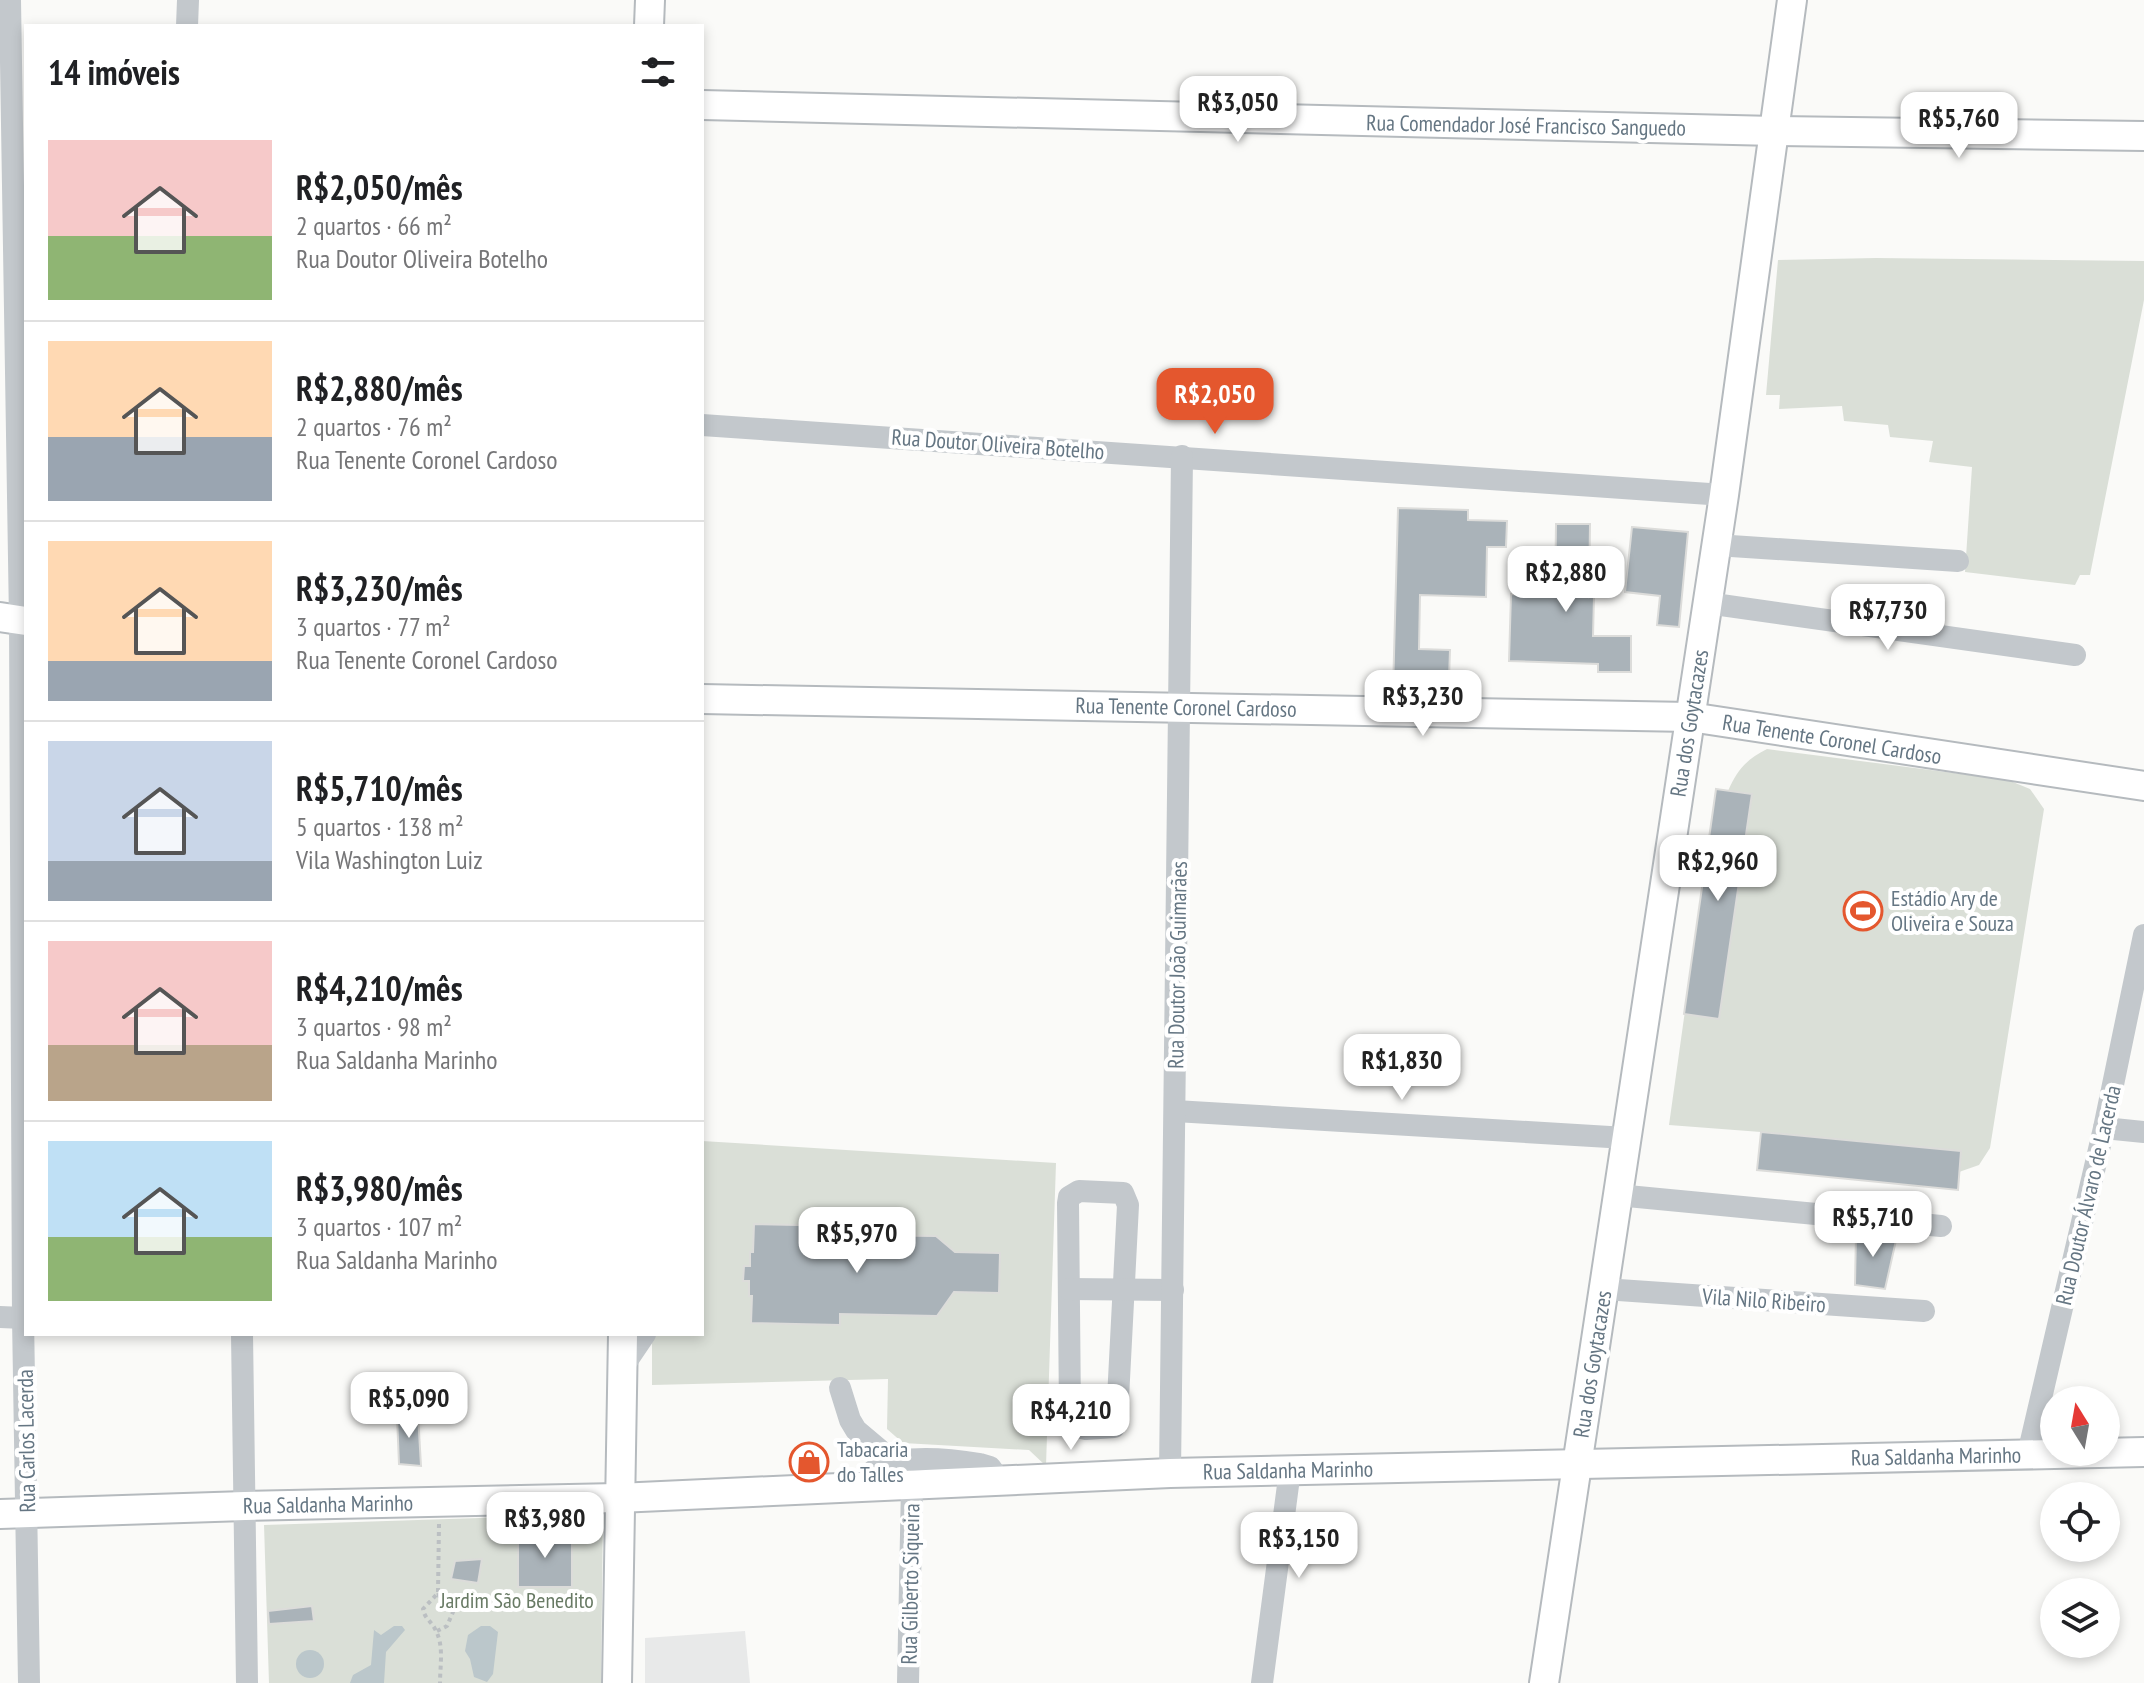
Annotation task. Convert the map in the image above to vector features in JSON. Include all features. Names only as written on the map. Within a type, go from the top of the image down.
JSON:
[{"type":"main road","points":[[649,24],[650,0]]},
{"type":"main road","name":"Rua dos Goytacazes","points":[[1544,1683],[1724,495],[1792,0]]},
{"type":"main road","name":"Rua Comendador José Francisco Sanguedo","points":[[704,105],[1775,131],[2144,136]]},
{"type":"main road","name":"Rua Tenente Coronel Cardoso","points":[[704,699],[1690,717],[2144,786]]},
{"type":"main road","points":[[617,1683],[623,1336]]},
{"type":"main road","name":"Rua Saldanha Marinho","points":[[14,1514],[618,1498],[1170,1473],[2144,1452]]},
{"type":"street","name":"Rua Carlos Lacerda","points":[[10,0],[19,64],[13,373],[16,1065],[11,1318],[14,1514],[29,1683]]},
{"type":"street","points":[[187,24],[188,0]]},
{"type":"street","name":"Rua Doutor Oliveira Botelho","points":[[704,425],[1724,495]]},
{"type":"street","name":"Rua Doutor João Guimarães","points":[[1170,1473],[1182,456]]},
{"type":"street","points":[[1716,545],[1958,561]]},
{"type":"street","points":[[1707,603],[2075,655]]},
{"type":"street","name":"Rua Doutor Álvaro de Lacerda","points":[[2028,1454],[2104,1128],[2144,935]]},
{"type":"street","points":[[1175,1111],[1626,1138]]},
{"type":"street","points":[[2104,1128],[2144,1132]]},
{"type":"street","points":[[1079,1191],[1117,1192],[1127,1198],[1116,1424],[1108,1429],[1078,1427],[1070,1413],[1069,1289],[1069,1197],[1079,1191]]},
{"type":"street","points":[[1617,1195],[1941,1226]]},
{"type":"street","points":[[1069,1289],[1173,1290]]},
{"type":"street","name":"Vila Nilo Ribeiro","points":[[1604,1289],[1924,1311]]},
{"type":"street","points":[[242,1336],[247,1683]]},
{"type":"street","points":[[622,1368],[644,1336]]},
{"type":"street","points":[[840,1388],[856,1430],[894,1462]]},
{"type":"street","points":[[861,1488],[869,1472],[894,1462],[913,1459],[980,1464],[990,1467],[1000,1481]]},
{"type":"street","points":[[1262,1683],[1290,1470]]},
{"type":"street","name":"Rua Gilberto Siqueira","points":[[908,1683],[912,1485]]},
{"type":"path","points":[[437,1631],[447,1626],[453,1612],[449,1602],[439,1596],[438,1590],[440,1501]]},
{"type":"path","points":[[438,1590],[423,1609],[425,1619],[437,1631],[441,1648],[440,1683]]},
{"type":"shaded area","points":[[394,1626],[402,1626],[405,1630],[386,1652],[384,1683],[350,1683],[353,1675],[371,1665],[374,1630],[381,1635]]},
{"type":"shaded area","points":[[481,1626],[490,1626],[498,1632],[493,1674],[487,1682],[474,1677],[465,1651],[468,1635]]},
{"type":"shaded area","points":[[745,1631],[750,1683],[645,1683],[645,1638]]},
{"type":"shaded area","points":[[310,1650],[320,1654],[324,1664],[320,1674],[310,1678],[300,1674],[296,1664],[300,1654]]},
{"type":"green space","points":[[1778,260],[2144,261],[2144,300],[2090,575],[2080,575],[2075,585],[1965,572],[1972,467],[1929,462],[1933,441],[1890,437],[1888,425],[1844,421],[1842,406],[1779,409],[1780,395],[1766,395]]},
{"type":"green space","name":"Estádio Ary de Oliveira e Souza","points":[[1767,749],[2008,780],[2030,789],[2044,809],[1990,1148],[1979,1165],[1959,1172],[1958,1190],[1757,1170],[1761,1132],[1669,1125],[1716,789],[1728,791],[1743,766]]},
{"type":"green space","points":[[704,1141],[1056,1163],[1046,1466],[1029,1450],[903,1443],[887,1429],[888,1379],[652,1385],[652,1336],[704,1336]]},
{"type":"green space","name":"Jardim São Benedito","points":[[603,1514],[601,1683],[269,1683],[264,1525]]},
{"type":"building","points":[[1398,508],[1468,510],[1468,520],[1507,521],[1506,547],[1487,547],[1486,597],[1420,595],[1419,649],[1450,650],[1449,679],[1440,679],[1440,685],[1417,684],[1417,692],[1393,691]]},
{"type":"building","points":[[1556,524],[1590,524],[1589,597],[1594,596],[1593,636],[1631,636],[1631,672],[1598,672],[1598,664],[1509,661],[1511,594],[1555,595]]},
{"type":"building","points":[[1632,527],[1688,532],[1679,627],[1657,625],[1660,596],[1625,592]]},
{"type":"building","points":[[1716,789],[1752,794],[1719,1019],[1684,1014]]},
{"type":"building","points":[[1761,1132],[1961,1151],[1958,1190],[1757,1170]]},
{"type":"building","points":[[754,1224],[845,1226],[845,1235],[936,1236],[955,1252],[1000,1253],[999,1293],[954,1292],[937,1316],[840,1314],[840,1325],[751,1323],[752,1296],[749,1296],[749,1281],[743,1281],[744,1266],[750,1266],[750,1252],[753,1252]]},
{"type":"building","points":[[1856,1232],[1897,1236],[1885,1289],[1855,1285]]},
{"type":"building","points":[[418,1414],[421,1466],[399,1464],[397,1416]]},
{"type":"building","points":[[518,1532],[572,1533],[572,1587],[518,1587]]},
{"type":"building","points":[[482,1559],[478,1583],[451,1579],[455,1561]]},
{"type":"building","points":[[312,1606],[314,1621],[269,1624],[268,1611]]},
{"type":"place","name":"Estádio Ary de Oliveira e Souza","points":[[1863,911]]},
{"type":"place","name":"Tabacaria do Talles","points":[[809,1462]]}]
